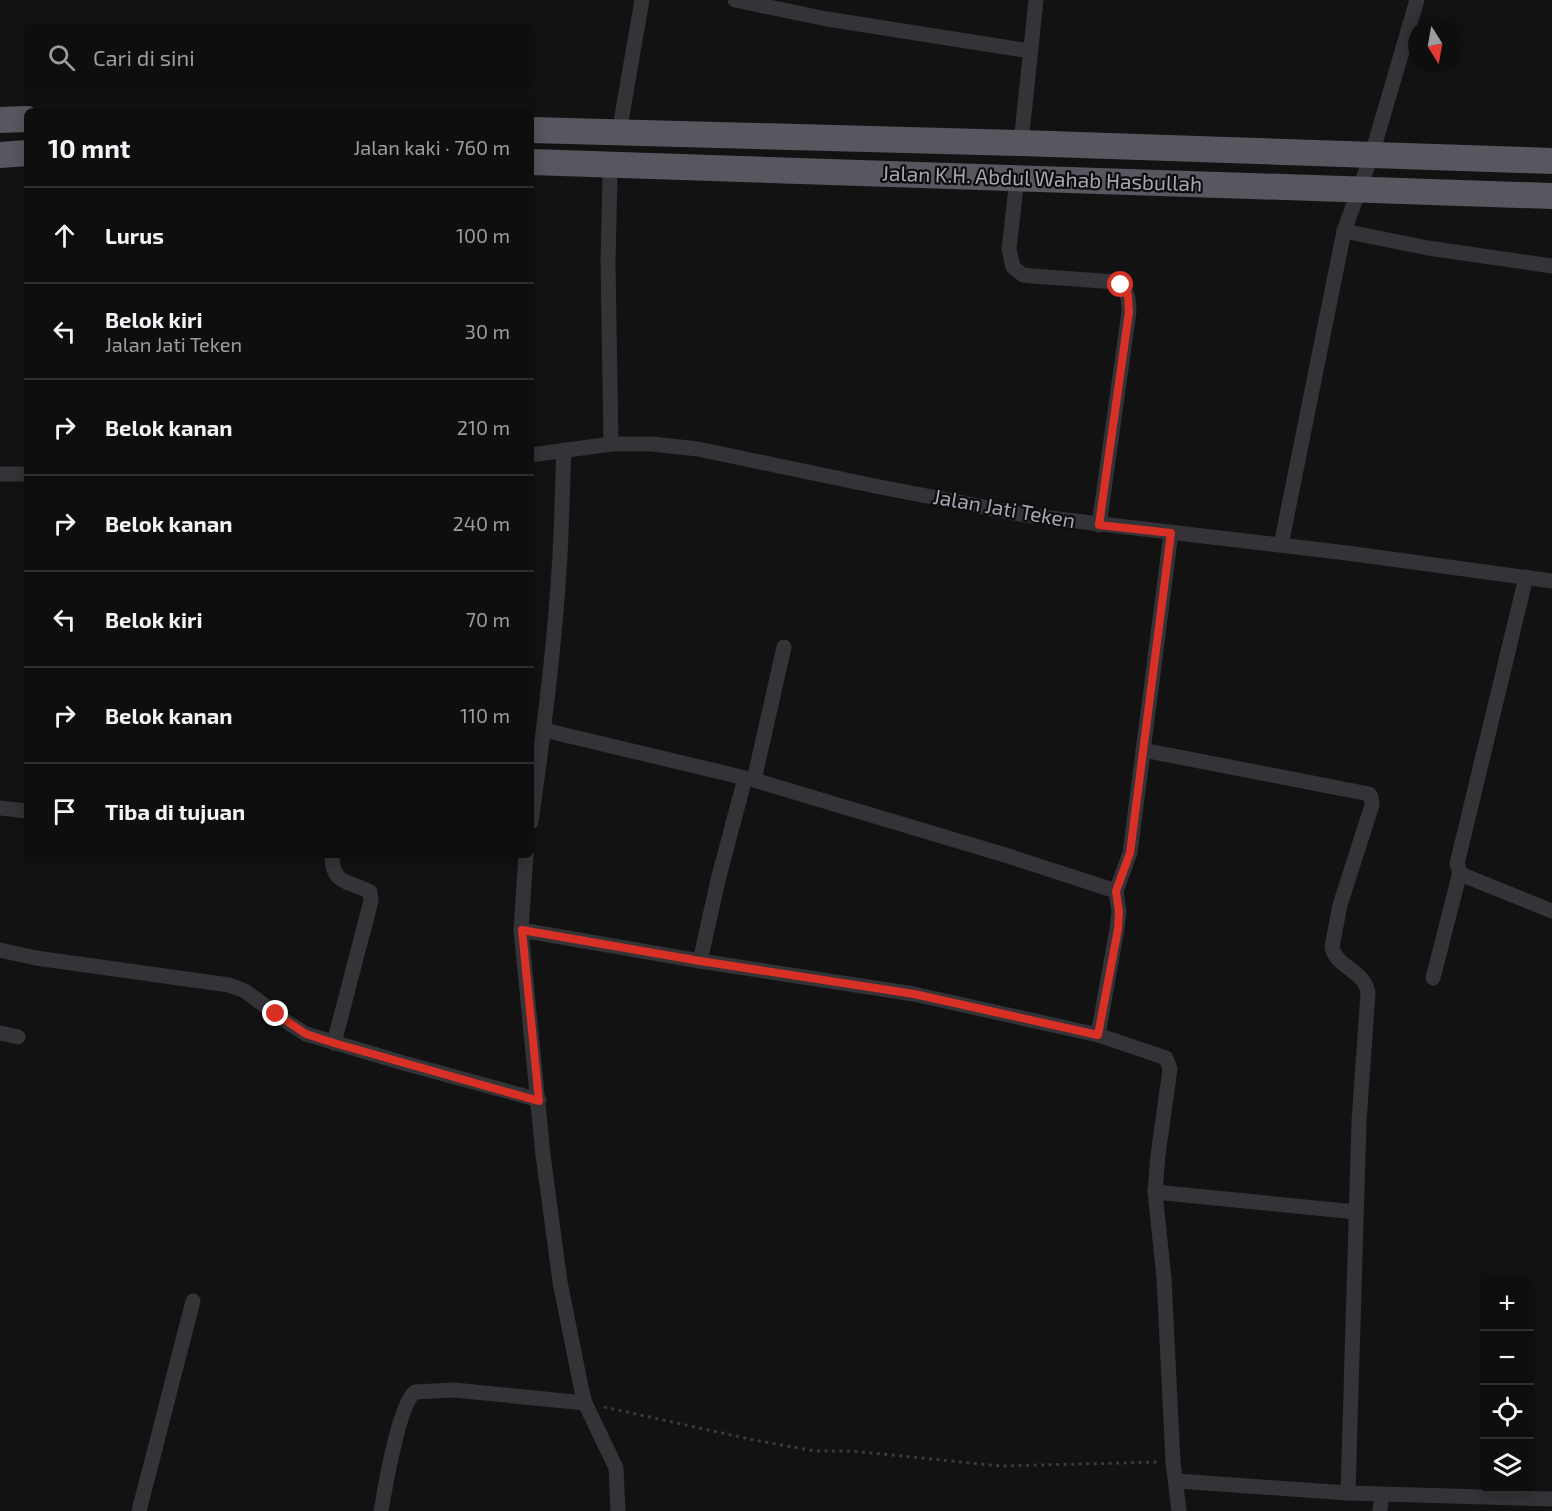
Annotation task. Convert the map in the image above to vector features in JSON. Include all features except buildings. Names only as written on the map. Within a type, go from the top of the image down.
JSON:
[{"type":"highway","points":[[0,120],[24,119]]},
{"type":"highway","name":"Jalan K.H. Abdul Wahab Hasbullah","points":[[534,130],[1021,143],[1552,161]]},
{"type":"highway","points":[[534,152],[614,160],[624,165]]},
{"type":"highway","points":[[0,155],[24,153]]},
{"type":"highway","name":"Jalan K.H. Abdul Wahab Hasbullah","points":[[534,162],[1552,196]]},
{"type":"street","points":[[619,133],[642,0]]},
{"type":"street","points":[[735,0],[827,19],[1030,51]]},
{"type":"street","points":[[1021,143],[1036,0]]},
{"type":"street","points":[[1281,545],[1344,231],[1372,154],[1417,0]]},
{"type":"street","points":[[611,444],[608,262],[610,176],[624,165]]},
{"type":"street","points":[[1017,178],[1009,249],[1012,267],[1023,275],[1117,282],[1128,295],[1129,312],[1099,525]]},
{"type":"street","points":[[1344,231],[1428,248],[1552,266]]},
{"type":"street","name":"Jalan Jati Teken","points":[[534,455],[611,444],[651,444],[698,449],[998,511],[1552,581]]},
{"type":"street","points":[[534,801],[544,730],[559,569],[564,450]]},
{"type":"street","points":[[0,474],[24,474]]},
{"type":"street","points":[[1098,1035],[1118,929],[1119,912],[1116,891],[1130,853],[1171,533]]},
{"type":"street","points":[[1433,978],[1460,872],[1457,860],[1526,577]]},
{"type":"street","points":[[700,961],[718,880],[749,779],[783,647]]},
{"type":"street","points":[[544,730],[749,779],[1005,855],[1116,891]]},
{"type":"street","points":[[1143,750],[1369,794],[1371,797],[1372,805],[1340,905],[1332,947],[1333,952],[1344,964],[1365,980],[1368,993],[1359,1121],[1348,1493]]},
{"type":"street","points":[[0,808],[24,811]]},
{"type":"street","points":[[332,858],[335,875],[345,882],[370,892],[371,901],[334,1043]]},
{"type":"street","points":[[526,858],[522,930],[543,1155],[560,1282],[585,1403],[616,1468],[618,1511]]},
{"type":"street","points":[[1460,872],[1552,911]]},
{"type":"street","points":[[522,930],[700,961],[914,994],[1098,1035],[1164,1056],[1170,1069],[1155,1192],[1164,1278],[1173,1462],[1179,1511]]},
{"type":"street","points":[[0,950],[36,958],[229,985],[245,991],[306,1034],[539,1101]]},
{"type":"street","points":[[0,1033],[18,1037]]},
{"type":"street","points":[[1155,1192],[1356,1212]]},
{"type":"street","points":[[139,1511],[193,1300]]},
{"type":"street","points":[[381,1511],[405,1407],[415,1392],[454,1390],[585,1403]]},
{"type":"street","points":[[1177,1481],[1348,1493],[1552,1499]]},
{"type":"street","points":[[1380,1511],[1382,1494]]},
{"type":"path","points":[[585,1403],[815,1451],[852,1451],[1000,1466],[1173,1462]]},
{"type":"route","points":[[276,1014],[306,1034],[539,1101],[522,930],[700,961],[914,994],[1098,1035],[1118,929],[1119,912],[1116,891],[1130,853],[1171,533],[1099,525],[1129,312],[1128,295],[1121,285]]}]
